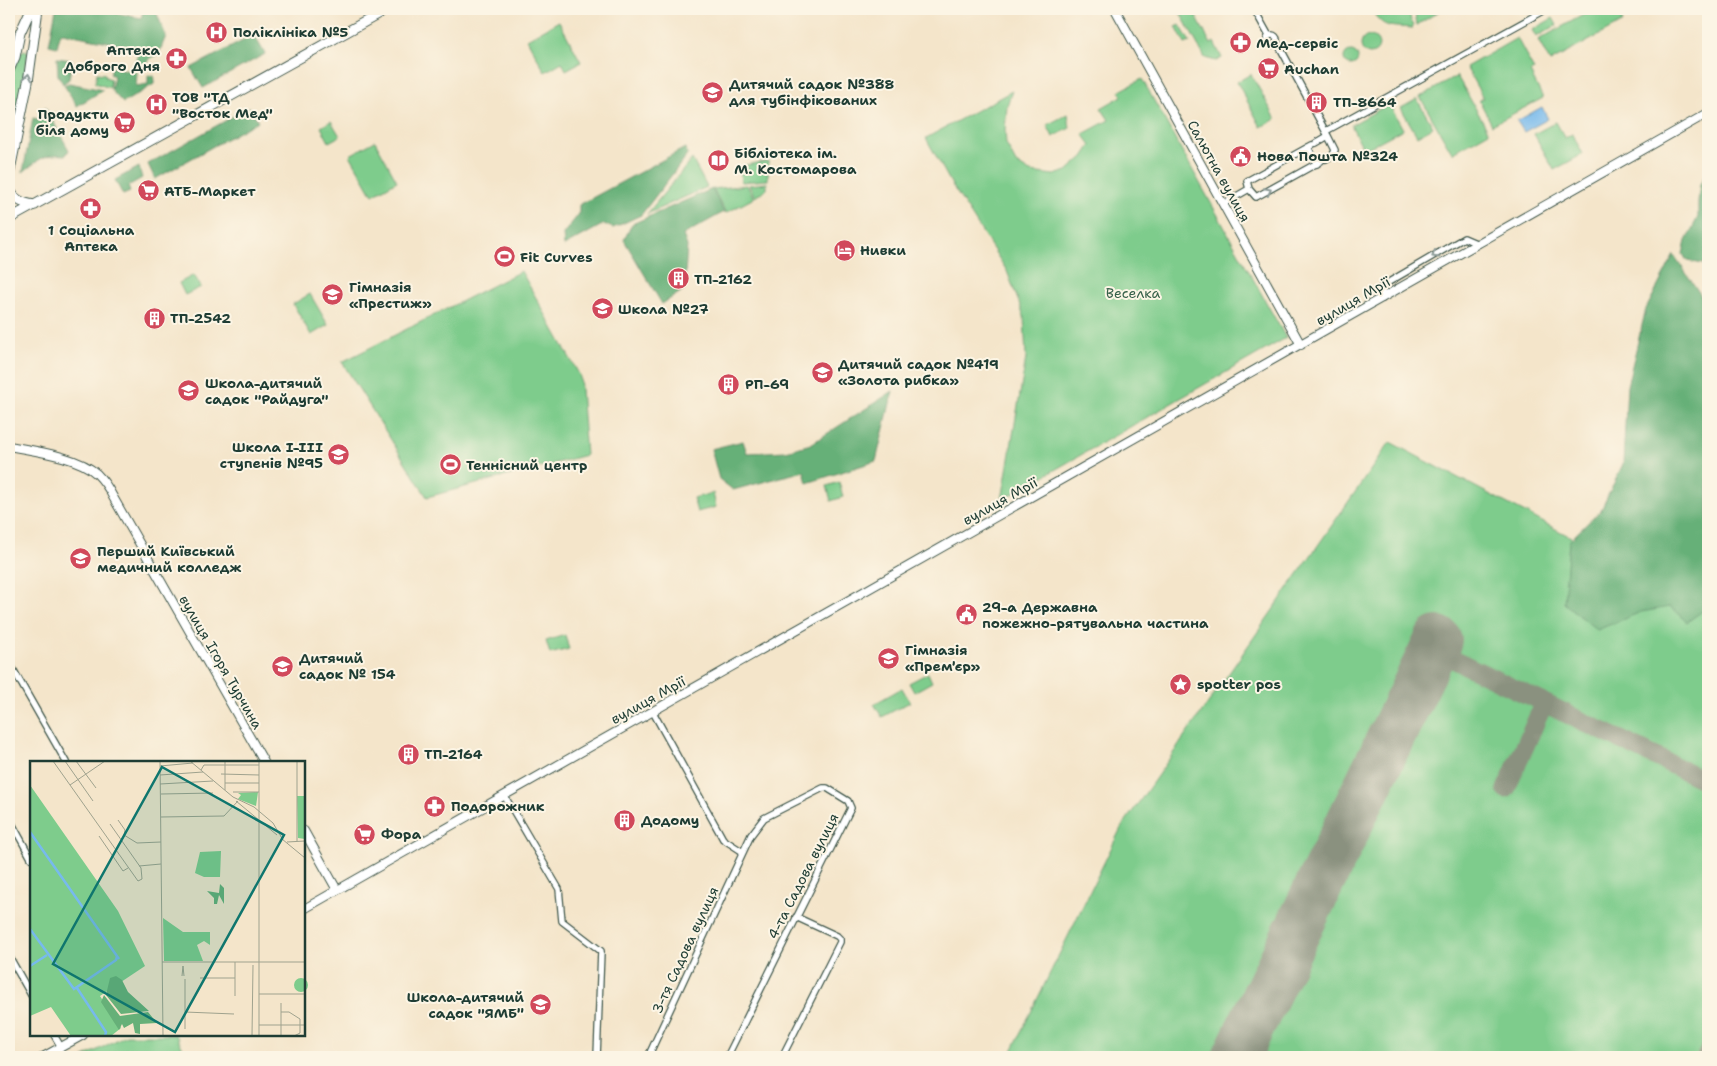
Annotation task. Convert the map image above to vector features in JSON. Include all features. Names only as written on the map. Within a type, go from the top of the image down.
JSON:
[{"type":"main road","points":[[9,70],[20,33],[31,9]]},
{"type":"main road","points":[[9,175],[28,82],[38,9]]},
{"type":"main road","points":[[9,219],[388,9]]},
{"type":"main road","points":[[20,33],[27,40],[34,37]]},
{"type":"main road","points":[[9,110],[15,122],[16,136]]},
{"type":"main road","points":[[9,187],[11,194],[17,200],[35,205]]},
{"type":"street","name":"Салютна вулиця","points":[[1115,9],[1301,345]]},
{"type":"street","points":[[1254,9],[1269,36],[1276,35],[1278,38],[1277,42],[1327,133],[1335,150],[1333,155],[1256,197],[1249,189],[1247,181],[1312,145],[1327,133],[1546,9]]},
{"type":"street","name":"вулиця Мрії","points":[[305,908],[1708,113]]},
{"type":"street","points":[[1312,145],[1321,162]]},
{"type":"street","points":[[1223,204],[1249,189]]},
{"type":"street","points":[[1382,299],[1382,286],[1464,238],[1478,244]]},
{"type":"street","name":"вулиця Ігоря Турчина","points":[[9,446],[67,459],[89,468],[102,480],[263,761]]},
{"type":"street","points":[[9,662],[65,761]]},
{"type":"street","points":[[652,712],[723,839],[743,852]]},
{"type":"street","name":"4-та Садова вулиця","points":[[727,1057],[851,808],[848,801],[827,788],[823,788],[764,818],[751,835],[743,852]]},
{"type":"street","points":[[504,795],[559,889],[562,921],[601,951],[597,1057]]},
{"type":"street","points":[[9,818],[30,856]]},
{"type":"street","points":[[305,833],[337,890]]},
{"type":"street","name":"3-тя Садова вулиця","points":[[648,1057],[743,852]]},
{"type":"street","points":[[782,1057],[840,942],[840,938],[837,936],[796,917]]},
{"type":"street","points":[[9,956],[30,993]]},
{"type":"street","points":[[55,1036],[61,1047]]},
{"type":"street","points":[[43,1057],[81,1036]]},
{"type":"green space","points":[[9,9],[15,9],[9,44]]},
{"type":"green space","points":[[56,9],[96,9],[141,18],[144,9],[155,9],[166,36],[159,53],[148,60],[147,68],[135,67],[139,48],[63,33],[60,34],[57,47],[49,45]]},
{"type":"green space","points":[[1178,9],[1192,9],[1211,44],[1214,42],[1222,58],[1216,61],[1205,58]]},
{"type":"green space","points":[[1371,9],[1408,9],[1408,14],[1414,25],[1413,28],[1388,26],[1375,16]]},
{"type":"green space","points":[[1414,9],[1441,9],[1441,10],[1417,25]]},
{"type":"green space","points":[[1594,9],[1616,9],[1623,22],[1550,62],[1538,40]]},
{"type":"green space","points":[[1553,18],[1557,25],[1536,37],[1532,30]]},
{"type":"green space","points":[[559,21],[581,62],[566,70],[562,62],[545,72],[527,39]]},
{"type":"green space","points":[[1180,25],[1190,42],[1185,44],[1176,27]]},
{"type":"green space","points":[[254,35],[265,54],[203,88],[191,68]]},
{"type":"green space","points":[[1366,36],[1374,36],[1379,41],[1377,52],[1366,54],[1361,49],[1361,41]]},
{"type":"green space","points":[[1517,38],[1534,70],[1530,72],[1543,98],[1492,125],[1479,100],[1483,98],[1466,67]]},
{"type":"green space","points":[[22,51],[28,52],[28,55],[18,111],[9,103],[9,79]]},
{"type":"green space","points":[[1351,51],[1356,53],[1358,58],[1356,63],[1351,65],[1346,63],[1344,58],[1346,53]]},
{"type":"green space","points":[[57,58],[72,60],[69,79],[63,84],[58,75]]},
{"type":"green space","points":[[112,67],[137,72],[136,86],[148,84],[148,75],[154,76],[154,84],[123,103],[111,90],[114,76],[110,74]]},
{"type":"green space","points":[[97,73],[105,74],[105,77],[111,79],[110,88],[95,83]]},
{"type":"green space","points":[[1251,74],[1276,119],[1261,127],[1237,82]]},
{"type":"green space","points":[[1457,76],[1489,132],[1452,153],[1420,97]]},
{"type":"green space","name":"Веселка","points":[[1142,79],[1286,338],[1002,500],[1026,358],[1024,316],[1007,271],[952,185],[926,138],[1012,91],[1007,106],[1006,144],[1016,163],[1030,172],[1054,175],[1067,171],[1083,157],[1091,145],[1083,134],[1109,120],[1101,108],[1122,96],[1120,91]]},
{"type":"green space","points":[[69,83],[103,90],[77,106],[64,85]]},
{"type":"green space","points":[[1417,99],[1433,127],[1417,136],[1401,108]]},
{"type":"green space","points":[[1389,104],[1403,129],[1364,150],[1351,125]]},
{"type":"green space","points":[[45,107],[69,150],[66,155],[47,156],[23,172],[33,118],[42,120]]},
{"type":"green space","points":[[250,107],[258,121],[155,179],[148,164]]},
{"type":"green space","points":[[1068,114],[1070,128],[1053,137],[1047,125]]},
{"type":"green space","points":[[331,121],[340,136],[329,142],[321,127]]},
{"type":"green space","points":[[1556,122],[1565,138],[1572,134],[1583,154],[1554,170],[1534,134]]},
{"type":"green space","points":[[375,141],[397,181],[373,195],[350,155]]},
{"type":"green space","points":[[685,148],[688,154],[641,215],[613,228],[604,224],[564,246],[563,234],[579,214],[579,205]]},
{"type":"green space","points":[[692,159],[707,187],[647,214]]},
{"type":"green space","points":[[768,161],[768,180],[741,182],[740,166]]},
{"type":"green space","points":[[139,167],[142,178],[128,186],[130,192],[123,195],[115,180]]},
{"type":"green space","points":[[1708,170],[1708,272],[1703,264],[1687,261],[1683,254],[1686,241],[1698,217],[1700,184]]},
{"type":"green space","points":[[767,183],[767,189],[755,197],[749,185]]},
{"type":"green space","points":[[747,185],[754,198],[726,213],[713,189]]},
{"type":"green space","points":[[712,189],[724,212],[683,235],[687,246],[684,290],[662,304],[624,240],[632,224]]},
{"type":"green space","points":[[1674,255],[1708,306],[1708,607],[1687,622],[1670,607],[1641,612],[1597,630],[1564,603],[1569,541],[1601,510],[1623,464],[1627,386],[1646,309]]},
{"type":"green space","points":[[521,271],[580,376],[586,455],[427,497],[342,362]]},
{"type":"green space","points":[[194,275],[201,287],[185,295],[179,283]]},
{"type":"green space","points":[[310,294],[328,325],[311,335],[293,304]]},
{"type":"green space","points":[[893,391],[876,461],[807,483],[804,471],[733,490],[719,479],[711,449],[743,441],[747,453],[786,451],[811,444]]},
{"type":"green space","points":[[1390,442],[1708,609],[1708,1057],[1009,1057],[1121,828]]},
{"type":"green space","points":[[839,482],[843,497],[831,501],[827,486]]},
{"type":"green space","points":[[713,493],[716,507],[697,512],[693,498]]},
{"type":"green space","points":[[565,635],[569,649],[550,654],[546,641]]},
{"type":"green space","points":[[928,673],[932,682],[914,692],[909,683]]},
{"type":"green space","points":[[902,688],[910,702],[882,717],[874,704]]},
{"type":"green space","points":[[124,1036],[176,1036],[187,1057],[84,1057]]},
{"type":"water","points":[[1542,107],[1548,119],[1524,132],[1517,121]]},
{"type":"taxiway","points":[[1424,670],[1430,662],[1437,658],[1445,657],[1455,660],[1708,782]]},
{"type":"taxiway","points":[[1506,789],[1544,703]]},
{"type":"taxiway","points":[[1706,1057],[1708,1053]]},
{"type":"runway","points":[[1236,1057],[1438,640]]},
{"type":"place","name":"Поліклініка №5","points":[[217,32]]},
{"type":"place","name":"Мед-сервіс","points":[[1240,43]]},
{"type":"place","name":"Аптека Доброго Дня","points":[[176,58]]},
{"type":"place","name":"Auchan","points":[[1268,69]]},
{"type":"place","name":"Дитячий садок №388 для тубінфікованих","points":[[713,92]]},
{"type":"place","name":"ТП-8664","points":[[1317,102]]},
{"type":"place","name":"ТОВ \"ТД \"Восток Мед\"","points":[[156,105]]},
{"type":"place","name":"Продукти біля дому","points":[[125,122]]},
{"type":"place","name":"Нова Пошта №324","points":[[1241,156]]},
{"type":"place","name":"Бібліотека ім. М. Костомарова","points":[[718,161]]},
{"type":"place","name":"АТБ-Маркет","points":[[148,191]]},
{"type":"place","name":"1 Соціальна Аптека","points":[[91,208]]},
{"type":"place","name":"Нивки","points":[[844,250]]},
{"type":"place","name":"Fit Curves","points":[[504,257]]},
{"type":"place","name":"ТП-2162","points":[[678,279]]},
{"type":"place","name":"Гімназія «Престиж»","points":[[333,295]]},
{"type":"place","name":"Школа №27","points":[[602,309]]},
{"type":"place","name":"ТП-2542","points":[[154,318]]},
{"type":"place","name":"Дитячий садок №419 «Золота рибка»","points":[[822,372]]},
{"type":"place","name":"РП-69","points":[[729,384]]},
{"type":"place","name":"Школа-дитячий садок \"Райдуга\"","points":[[189,391]]},
{"type":"place","name":"Школа І-ІІІ ступенів №95","points":[[339,455]]},
{"type":"place","name":"Теннісний центр","points":[[450,465]]},
{"type":"place","name":"Перший Київський медичний колледж","points":[[81,559]]},
{"type":"place","name":"29-а Державна пожежно-рятувальна частина","points":[[966,615]]},
{"type":"place","name":"Гімназія «Прем'єр»","points":[[889,658]]},
{"type":"place","name":"Дитячий садок № 154","points":[[283,666]]},
{"type":"place","name":"spotter pos","points":[[1181,684]]},
{"type":"place","name":"ТП-2164","points":[[408,754]]},
{"type":"place","name":"Подорожник","points":[[435,806]]},
{"type":"place","name":"Додому","points":[[625,820]]},
{"type":"place","name":"Фора","points":[[365,834]]},
{"type":"place","name":"Школа-дитячий садок \"ЯМБ\"","points":[[540,1005]]}]
